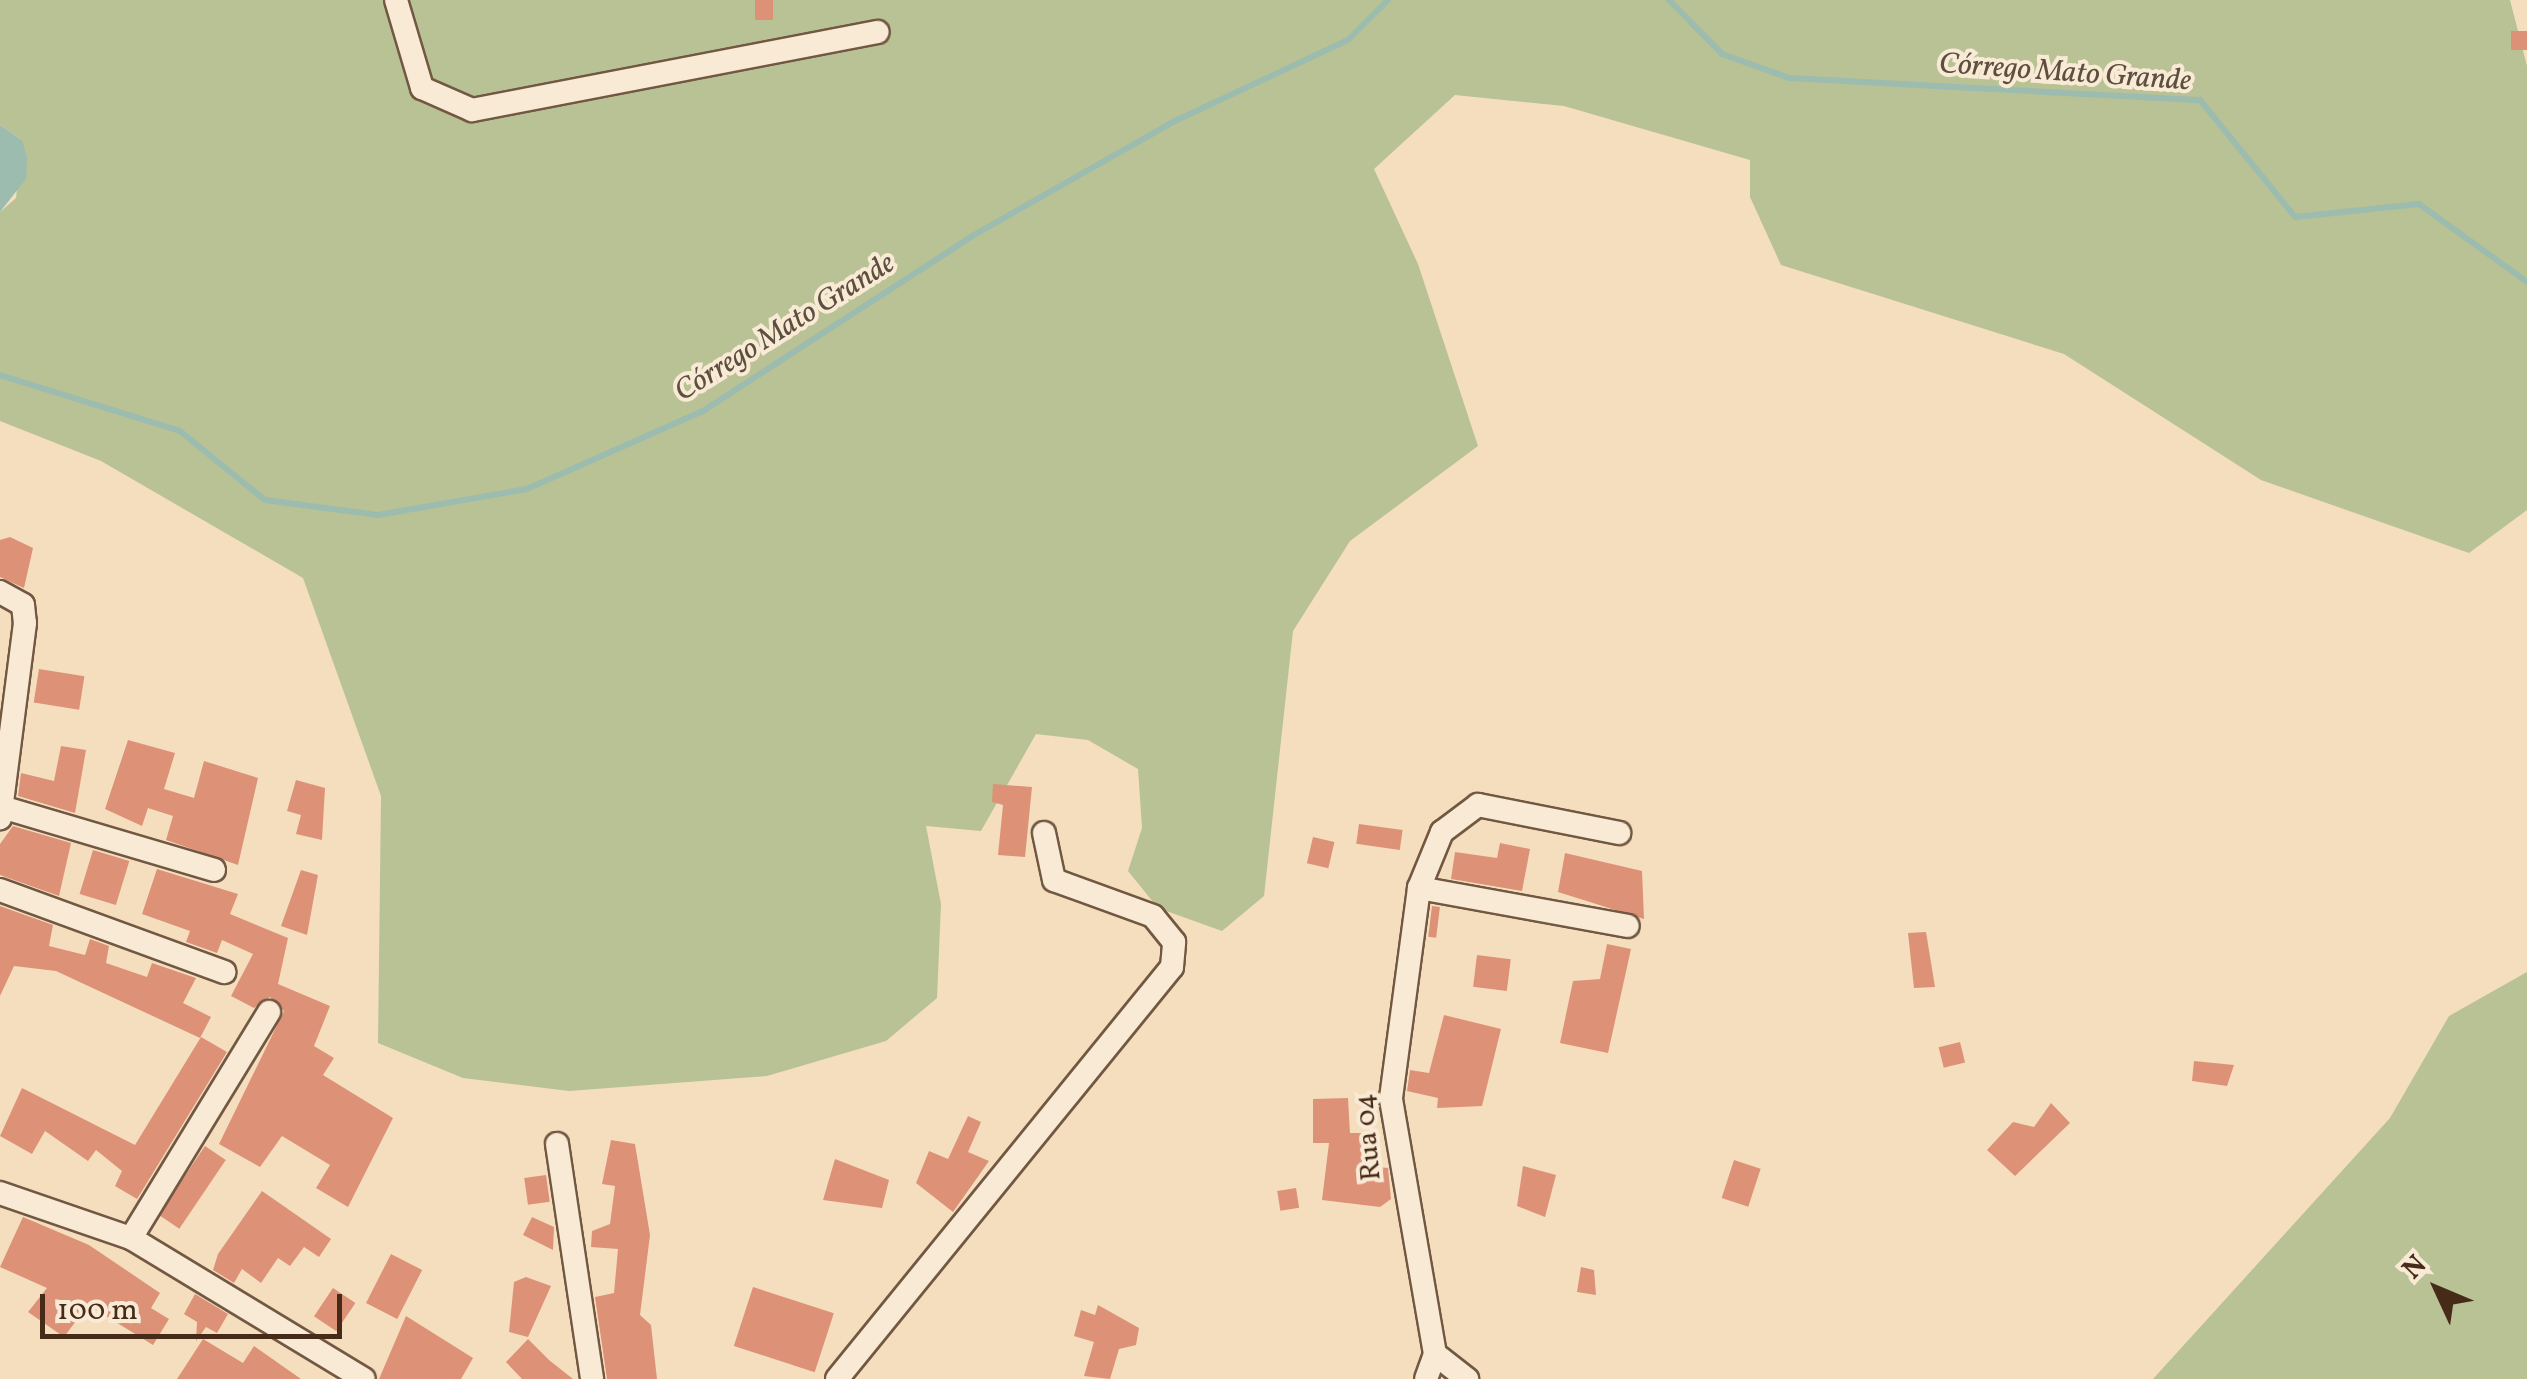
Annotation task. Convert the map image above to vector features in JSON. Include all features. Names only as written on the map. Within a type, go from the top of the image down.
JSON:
[{"type":"street","points":[[396,0],[422,88],[472,110],[878,32]]},
{"type":"street","points":[[0,592],[23,605],[25,623],[2,813],[214,870]]},
{"type":"street","name":"Rua 04","points":[[1426,1379],[1435,1354],[1391,1098],[1418,888],[1442,832],[1478,806],[1619,833]]},
{"type":"street","points":[[836,1379],[1172,967],[1174,942],[1153,916],[1054,880],[1044,833]]},
{"type":"street","points":[[1418,888],[1628,926]]},
{"type":"street","points":[[0,890],[224,972]]},
{"type":"street","points":[[131,1238],[270,1012]]},
{"type":"street","points":[[557,1144],[592,1379]]},
{"type":"street","points":[[0,1193],[131,1238],[364,1379]]},
{"type":"street","points":[[1435,1354],[1468,1379]]},
{"type":"green space","points":[[0,0],[2510,0],[2527,66],[2527,510],[2469,553],[2261,480],[2064,354],[1781,265],[1750,197],[1750,160],[1564,106],[1455,95],[1374,169],[1418,264],[1478,446],[1350,541],[1293,631],[1264,896],[1222,931],[1158,908],[1128,871],[1142,828],[1138,769],[1088,740],[1036,734],[981,831],[926,826],[941,904],[937,998],[886,1041],[767,1076],[569,1091],[463,1078],[378,1043],[381,796],[303,578],[101,461],[0,421],[0,212],[16,198],[22,140],[0,125]]},
{"type":"green space","points":[[2527,972],[2527,1379],[2153,1379],[2390,1118],[2449,1016]]},
{"type":"shaded area","points":[[0,125],[22,140],[27,157],[26,179],[0,212]]},
{"type":"building","points":[[755,0],[773,0],[773,20],[755,20]]},
{"type":"building","points":[[2511,31],[2527,31],[2527,50],[2511,50]]},
{"type":"building","points":[[10,537],[33,548],[24,588],[0,577],[0,540]]},
{"type":"building","points":[[39,669],[84,676],[79,710],[34,703]]},
{"type":"building","points":[[128,740],[175,753],[164,789],[194,798],[204,761],[258,778],[238,865],[166,840],[173,816],[148,808],[142,826],[105,809]]},
{"type":"building","points":[[61,746],[86,750],[75,813],[18,796],[21,773],[54,781]]},
{"type":"building","points":[[296,780],[325,788],[322,840],[296,834],[301,815],[287,811]]},
{"type":"building","points":[[993,784],[1032,787],[1025,857],[998,855],[1003,805],[992,802]]},
{"type":"building","points":[[1359,824],[1403,830],[1400,850],[1356,844]]},
{"type":"building","points":[[13,826],[71,843],[59,896],[0,875],[0,844]]},
{"type":"building","points":[[1313,837],[1334,842],[1328,868],[1307,863]]},
{"type":"building","points":[[1500,843],[1530,849],[1522,891],[1451,879],[1455,852],[1497,858]]},
{"type":"building","points":[[93,850],[129,861],[116,905],[80,894]]},
{"type":"building","points":[[1565,853],[1642,871],[1644,919],[1558,892]]},
{"type":"building","points":[[157,869],[238,894],[230,914],[288,938],[278,984],[330,1006],[314,1046],[334,1058],[323,1075],[393,1118],[348,1207],[316,1188],[330,1165],[282,1136],[260,1167],[219,1144],[284,1011],[270,997],[254,1008],[231,996],[253,954],[222,940],[217,953],[186,942],[190,931],[142,914]]},
{"type":"building","points":[[301,870],[318,875],[307,935],[281,926]]},
{"type":"building","points":[[0,906],[53,925],[49,946],[85,955],[90,939],[109,946],[106,963],[147,977],[152,963],[196,978],[183,1003],[211,1017],[200,1038],[56,971],[14,966],[0,996]]},
{"type":"building","points":[[1432,906],[1440,907],[1436,938],[1428,937]]},
{"type":"building","points":[[1926,932],[1935,987],[1914,988],[1908,933]]},
{"type":"building","points":[[1607,944],[1631,949],[1608,1053],[1560,1043],[1573,981],[1600,979]]},
{"type":"building","points":[[1477,955],[1511,959],[1507,991],[1473,987]]},
{"type":"building","points":[[1444,1015],[1501,1029],[1482,1106],[1437,1108],[1438,1098],[1407,1091],[1410,1070],[1429,1073]]},
{"type":"building","points":[[201,1037],[227,1052],[137,1199],[115,1186],[122,1171],[96,1150],[88,1161],[45,1131],[32,1154],[0,1136],[22,1088],[135,1145]]},
{"type":"building","points":[[1960,1042],[1965,1062],[1944,1068],[1939,1047]]},
{"type":"building","points":[[2194,1061],[2234,1065],[2227,1086],[2192,1081]]},
{"type":"building","points":[[1348,1098],[1350,1133],[1368,1133],[1368,1166],[1388,1168],[1391,1199],[1380,1207],[1322,1200],[1329,1143],[1313,1143],[1313,1099]]},
{"type":"building","points":[[2051,1103],[2070,1123],[2015,1176],[1987,1150],[2013,1122],[2034,1127]]},
{"type":"building","points":[[968,1116],[981,1122],[968,1152],[989,1161],[953,1212],[916,1183],[929,1151],[948,1159]]},
{"type":"building","points":[[611,1140],[635,1144],[650,1235],[640,1315],[651,1325],[657,1379],[607,1379],[595,1297],[614,1293],[618,1249],[591,1247],[592,1231],[610,1224],[615,1186],[602,1184]]},
{"type":"building","points":[[205,1146],[226,1160],[179,1229],[159,1215]]},
{"type":"building","points":[[835,1159],[889,1180],[882,1208],[823,1200]]},
{"type":"building","points":[[1734,1160],[1761,1169],[1748,1207],[1722,1198]]},
{"type":"building","points":[[1523,1166],[1556,1175],[1545,1217],[1517,1206]]},
{"type":"building","points":[[546,1175],[550,1202],[528,1205],[524,1178]]},
{"type":"building","points":[[1296,1188],[1299,1208],[1280,1211],[1277,1191]]},
{"type":"building","points":[[262,1191],[331,1239],[319,1257],[304,1247],[290,1266],[278,1258],[261,1283],[242,1269],[234,1283],[213,1270],[218,1254]]},
{"type":"building","points":[[23,1217],[89,1245],[160,1293],[151,1308],[169,1319],[153,1345],[88,1305],[64,1337],[28,1312],[47,1288],[0,1267]]},
{"type":"building","points":[[532,1217],[554,1227],[553,1250],[523,1235]]},
{"type":"building","points":[[391,1254],[422,1270],[397,1319],[366,1303]]},
{"type":"building","points":[[1581,1267],[1594,1270],[1596,1295],[1577,1292]]},
{"type":"building","points":[[526,1277],[551,1286],[528,1337],[509,1332],[514,1282]]},
{"type":"building","points":[[753,1287],[834,1313],[815,1372],[734,1346]]},
{"type":"building","points":[[333,1288],[355,1303],[336,1331],[314,1316]]},
{"type":"building","points":[[195,1294],[228,1314],[217,1333],[206,1327],[196,1341],[197,1322],[184,1314]]},
{"type":"building","points":[[1098,1305],[1139,1328],[1136,1345],[1119,1349],[1110,1379],[1084,1376],[1094,1342],[1074,1336],[1081,1310],[1095,1315]]},
{"type":"building","points":[[406,1316],[473,1358],[461,1379],[379,1379]]},
{"type":"building","points":[[203,1339],[243,1363],[254,1346],[301,1379],[177,1379]]},
{"type":"building","points":[[528,1339],[573,1379],[522,1379],[506,1362]]},
{"type":"waterway","name":"Córrego Mato Grande","points":[[0,375],[180,431],[265,500],[378,515],[527,489],[703,411],[974,235],[1175,121],[1348,40],[1388,0]]},
{"type":"waterway","name":"Córrego Mato Grande","points":[[1669,0],[1722,54],[1789,78],[2200,100],[2295,217],[2419,204],[2527,282]]}]
